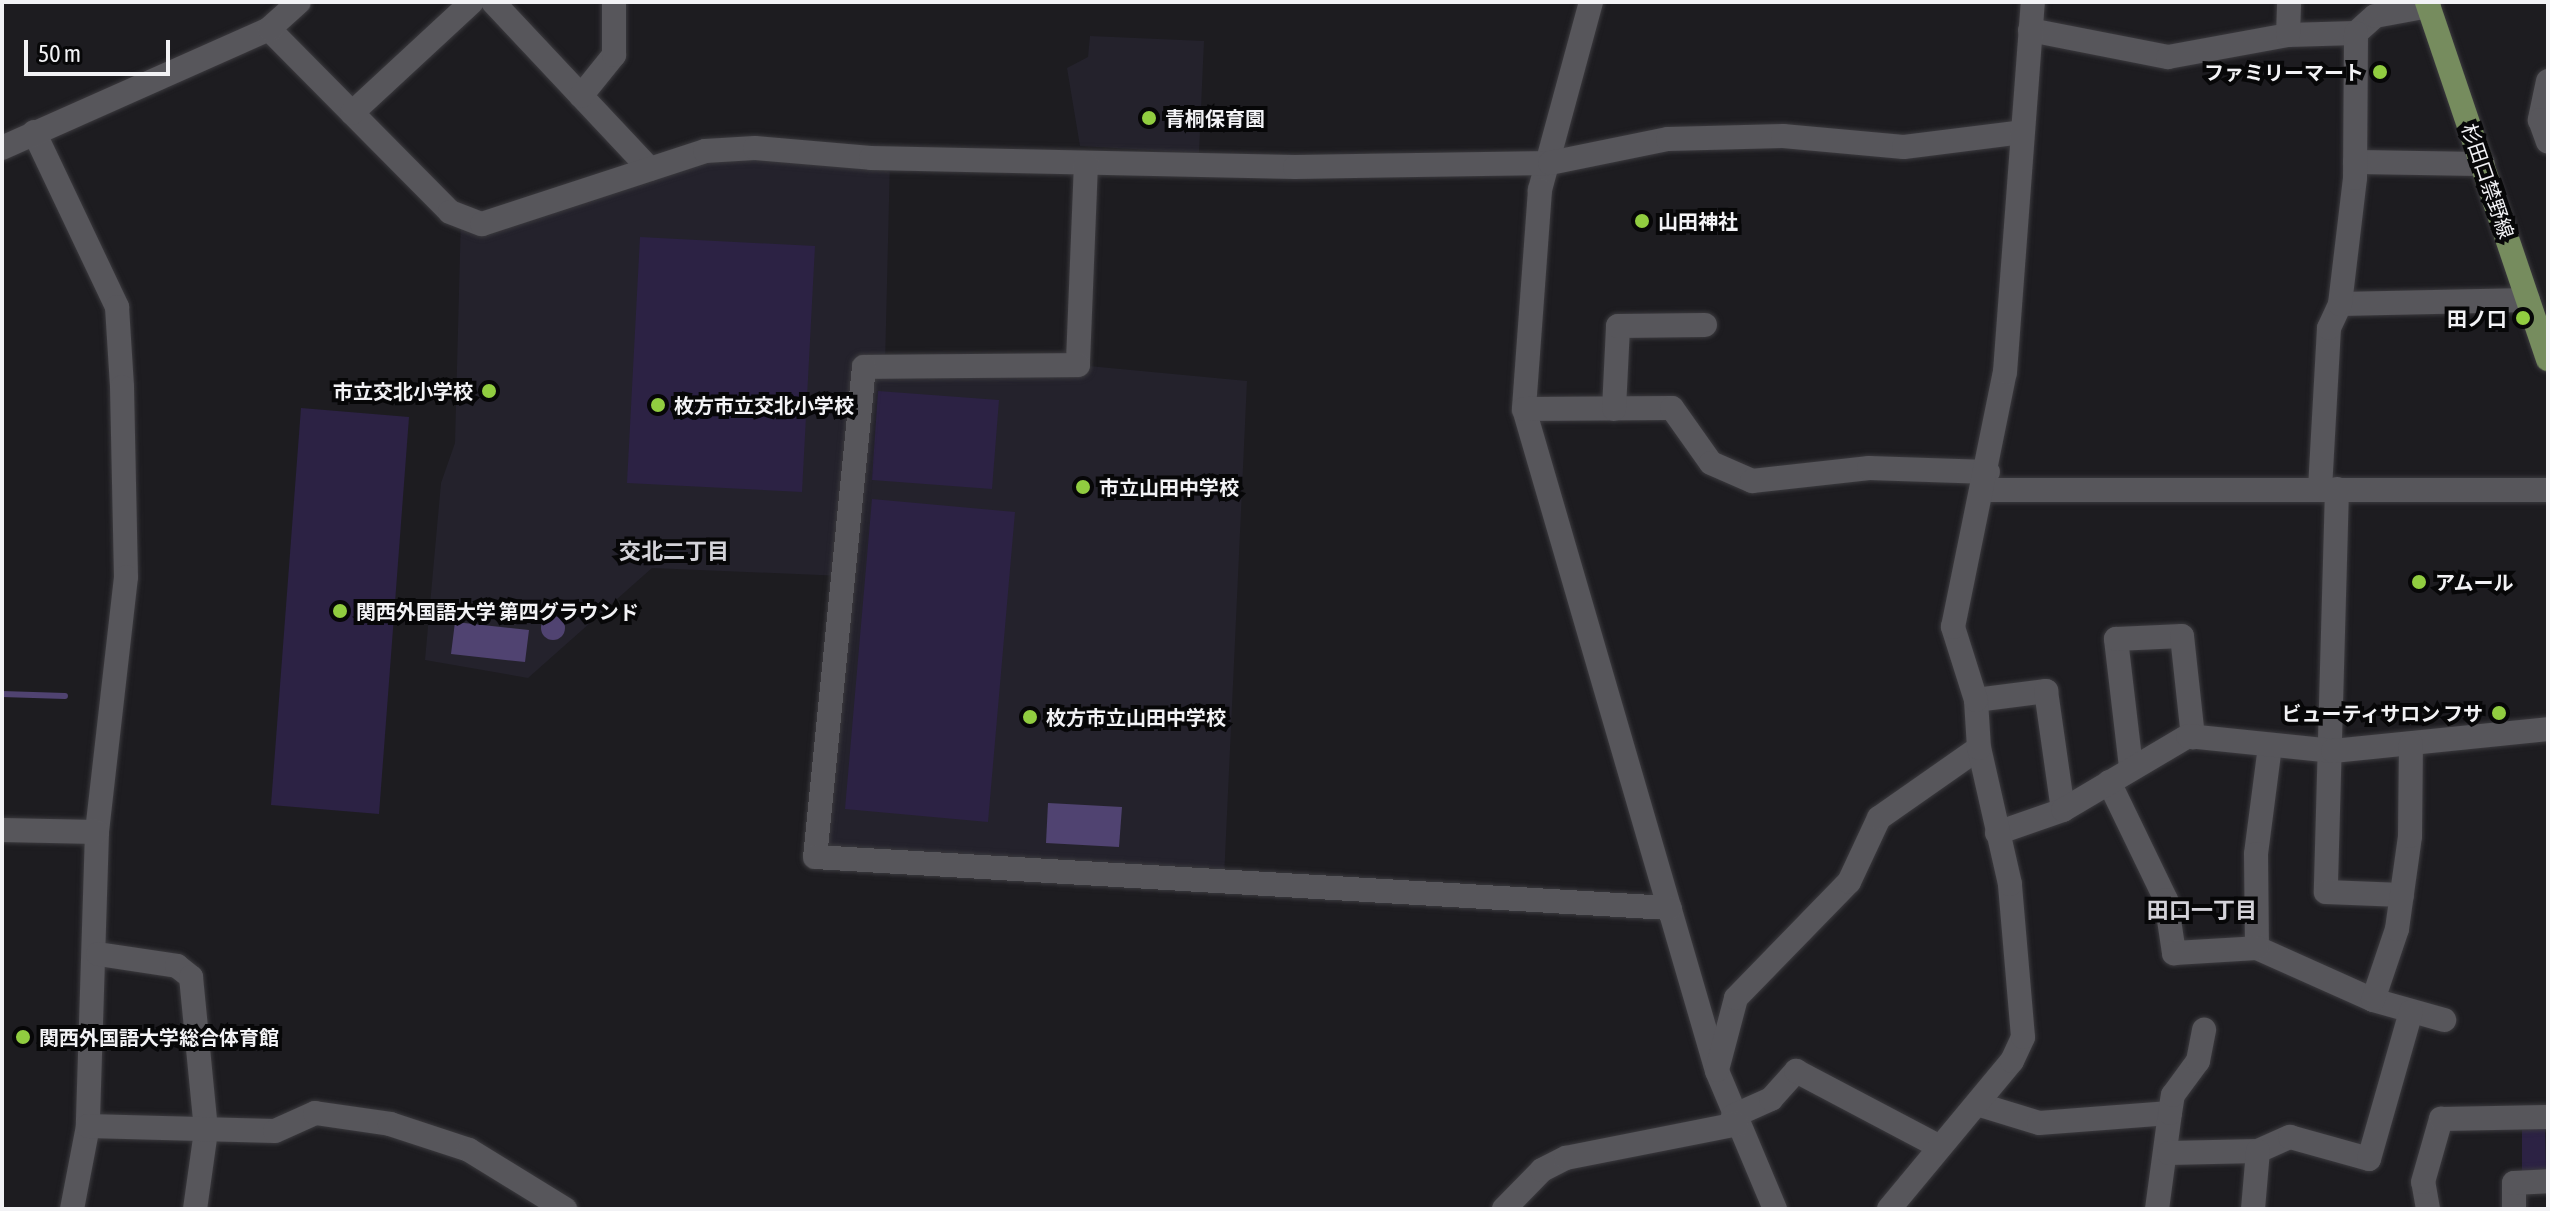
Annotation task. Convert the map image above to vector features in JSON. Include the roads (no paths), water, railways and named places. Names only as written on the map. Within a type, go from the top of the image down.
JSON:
[{"type":"main road","name":"杉田口禁野線","points":[[2428,4],[2548,359]]},
{"type":"street","points":[[2,148],[269,29],[299,2]]},
{"type":"street","points":[[352,113],[472,2]]},
{"type":"street","points":[[493,2],[650,169]]},
{"type":"street","points":[[581,96],[614,55],[614,2]]},
{"type":"street","points":[[1591,2],[1550,163],[1527,293],[1524,409],[1717,1071],[1775,1209]]},
{"type":"street","points":[[1889,1209],[1938,1146],[1977,1104],[2023,1037],[2010,884],[1979,748],[1976,700],[1953,627],[1987,481],[2020,227],[2022,132],[2033,2]]},
{"type":"street","points":[[2288,35],[2289,2]]},
{"type":"street","points":[[2030,30],[2168,57],[2288,35],[2356,33],[2375,16],[2428,4]]},
{"type":"street","points":[[269,29],[450,212],[482,224],[705,151],[755,148],[1086,163],[1550,163],[1668,139],[1783,136],[1904,147],[2022,132]]},
{"type":"street","points":[[2356,33],[2355,162],[2340,304],[2329,328],[2328,489],[2333,751],[2326,892],[2402,895]]},
{"type":"street","points":[[2548,81],[2540,120],[2548,142]]},
{"type":"street","points":[[34,132],[117,307],[126,577],[97,832],[98,954],[88,1126],[72,1209]]},
{"type":"street","points":[[2355,162],[2483,164]]},
{"type":"street","points":[[1086,163],[1078,365],[864,367],[815,857],[1669,908]]},
{"type":"street","points":[[2340,304],[2528,300]]},
{"type":"street","points":[[1614,409],[1618,326],[1705,325]]},
{"type":"street","points":[[1524,409],[1672,408],[1711,463],[1752,481],[1869,468],[1987,481],[2328,489],[2548,490]]},
{"type":"street","points":[[2131,767],[2116,639],[2182,636],[2193,737]]},
{"type":"street","points":[[1976,700],[2046,691],[2063,810]]},
{"type":"street","points":[[1997,833],[2063,810],[2131,767],[2193,737],[2333,751],[2548,729]]},
{"type":"street","points":[[2373,1000],[2402,895],[2411,744]]},
{"type":"street","points":[[2257,948],[2256,854],[2270,746]]},
{"type":"street","points":[[1717,1071],[1736,998],[1849,882],[1879,818],[1979,748]]},
{"type":"street","points":[[2109,782],[2166,900],[2174,953],[2257,948],[2373,1000],[2444,1020]]},
{"type":"street","points":[[2,830],[97,832]]},
{"type":"street","points":[[98,954],[177,966],[191,977],[206,1131],[195,1209]]},
{"type":"street","points":[[2169,1153],[2258,1151],[2290,1137],[2369,1159],[2411,1012]]},
{"type":"street","points":[[2157,1209],[2169,1153],[2173,1095],[2198,1061],[2204,1030]]},
{"type":"street","points":[[1504,1209],[1542,1170],[1566,1158],[1735,1120],[1771,1099],[1796,1071],[1938,1146]]},
{"type":"street","points":[[1977,1104],[2039,1123],[2170,1113]]},
{"type":"street","points":[[88,1126],[275,1131],[315,1113],[390,1124],[469,1150],[565,1209]]},
{"type":"street","points":[[2428,1209],[2423,1182],[2441,1119],[2548,1117]]},
{"type":"street","points":[[2253,1209],[2258,1151]]},
{"type":"street","points":[[2514,1209],[2514,1183],[2548,1181]]},
{"type":"waterway","points":[[2,694],[65,696]]},
{"type":"place","name":"ファミリーマート","points":[[2380,72]]},
{"type":"place","name":"青桐保育園","points":[[1149,118]]},
{"type":"place","name":"山田神社","points":[[1642,221]]},
{"type":"place","name":"田ノ口","points":[[2523,318]]},
{"type":"place","name":"市立交北小学校","points":[[489,391]]},
{"type":"place","name":"枚方市立交北小学校","points":[[658,405]]},
{"type":"place","name":"市立山田中学校","points":[[1083,487]]},
{"type":"place","name":"アムール","points":[[2419,582]]},
{"type":"place","name":"関西外国語大学 第四グラウンド","points":[[340,611]]},
{"type":"place","name":"ビューティサロン フサ","points":[[2499,713]]},
{"type":"place","name":"枚方市立山田中学校","points":[[1030,717]]},
{"type":"place","name":"関西外国語大学総合体育館","points":[[23,1037]]},
{"type":"district","name":"交北二丁目","points":[[674,552]]},
{"type":"district","name":"田口一丁目","points":[[2202,911]]}]
